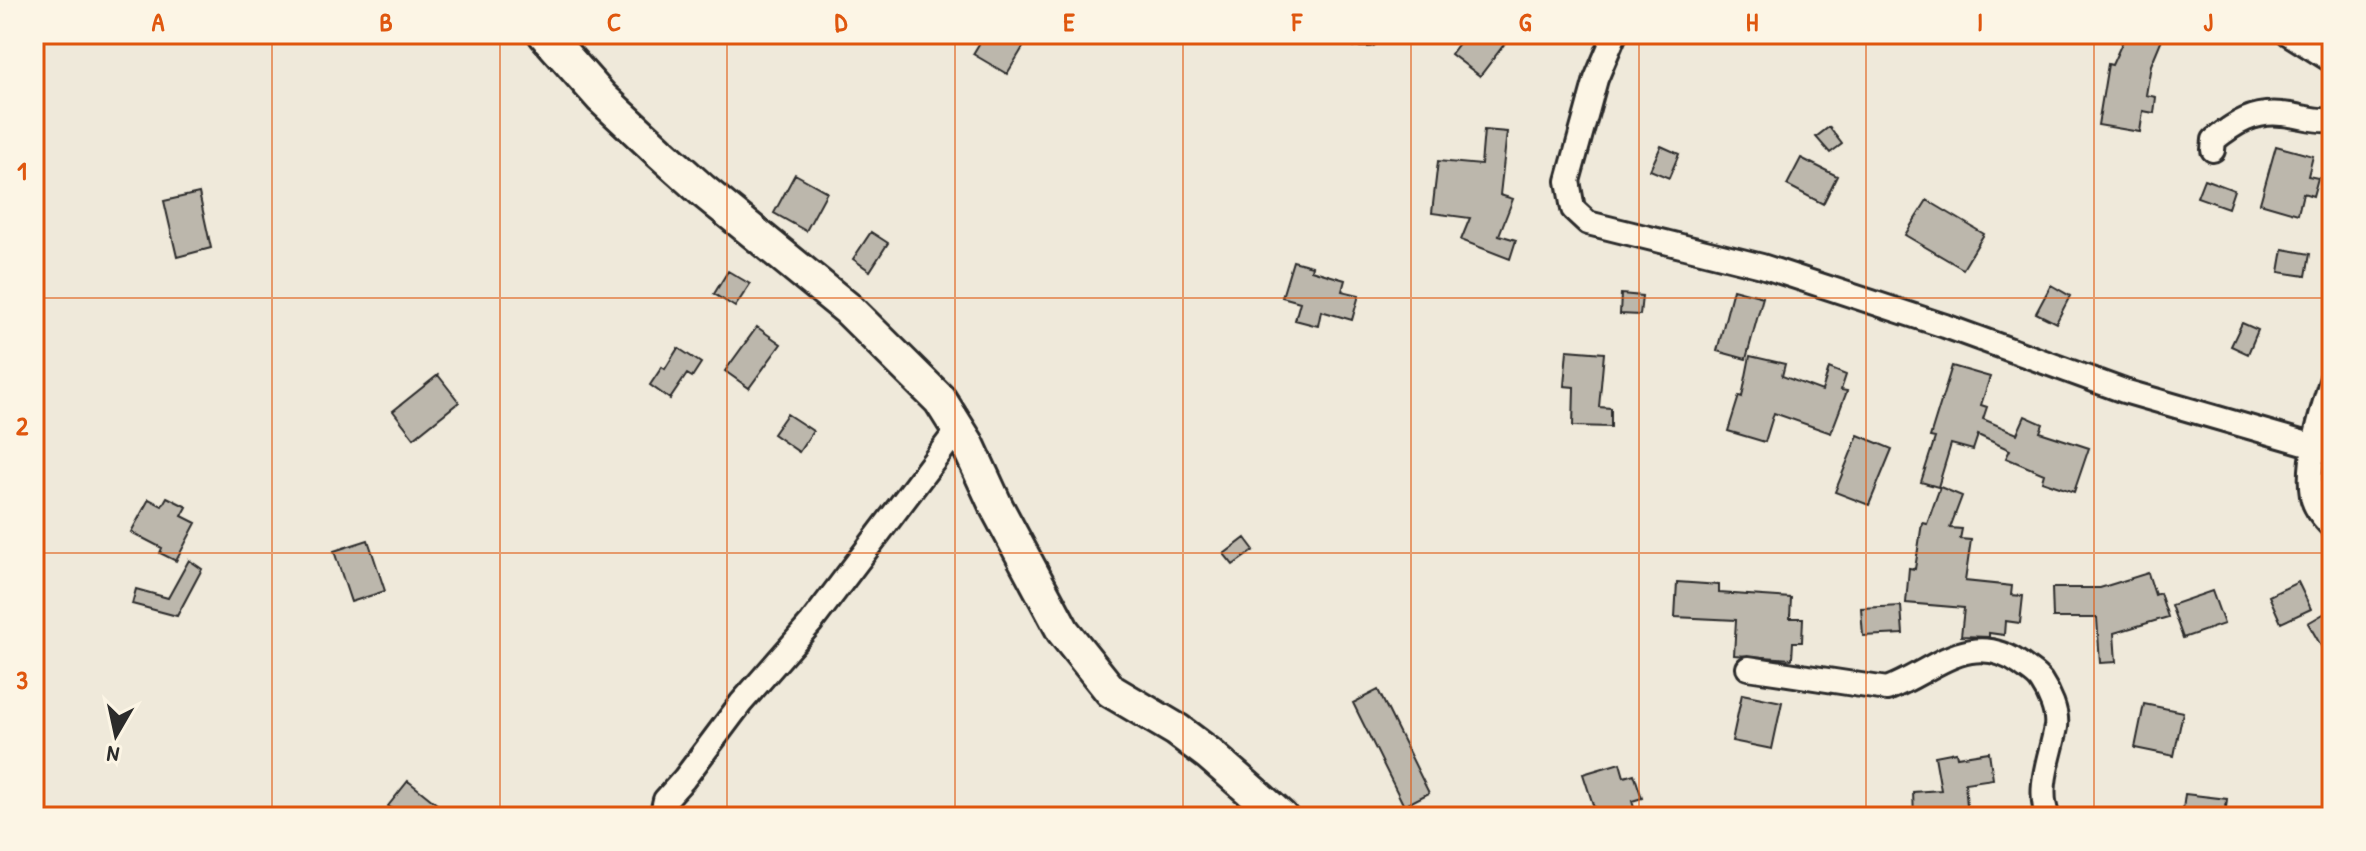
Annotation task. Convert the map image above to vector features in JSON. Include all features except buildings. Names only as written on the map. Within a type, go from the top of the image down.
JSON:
[{"type":"street","points":[[545,34],[602,98],[662,154],[848,309],[940,400],[1063,631],[1111,691],[1177,730],[1281,817]]},
{"type":"street","points":[[1358,34],[1368,34]]},
{"type":"street","points":[[1615,34],[1596,79],[1568,181],[1573,209],[1588,223],[1762,266],[1945,326],[2124,391],[2324,448]]},
{"type":"street","points":[[2289,34],[2332,61]]},
{"type":"street","points":[[2213,150],[2214,140],[2235,123],[2258,114],[2332,120]]},
{"type":"street","points":[[2332,378],[2324,448],[2312,498],[2332,527]]},
{"type":"street","points":[[661,817],[665,800],[741,703],[811,623],[958,429]]},
{"type":"street","points":[[1748,668],[1887,689],[1936,662],[1976,649],[2011,657],[2039,678],[2051,699],[2057,723],[2046,768],[2043,805],[2048,817]]}]
